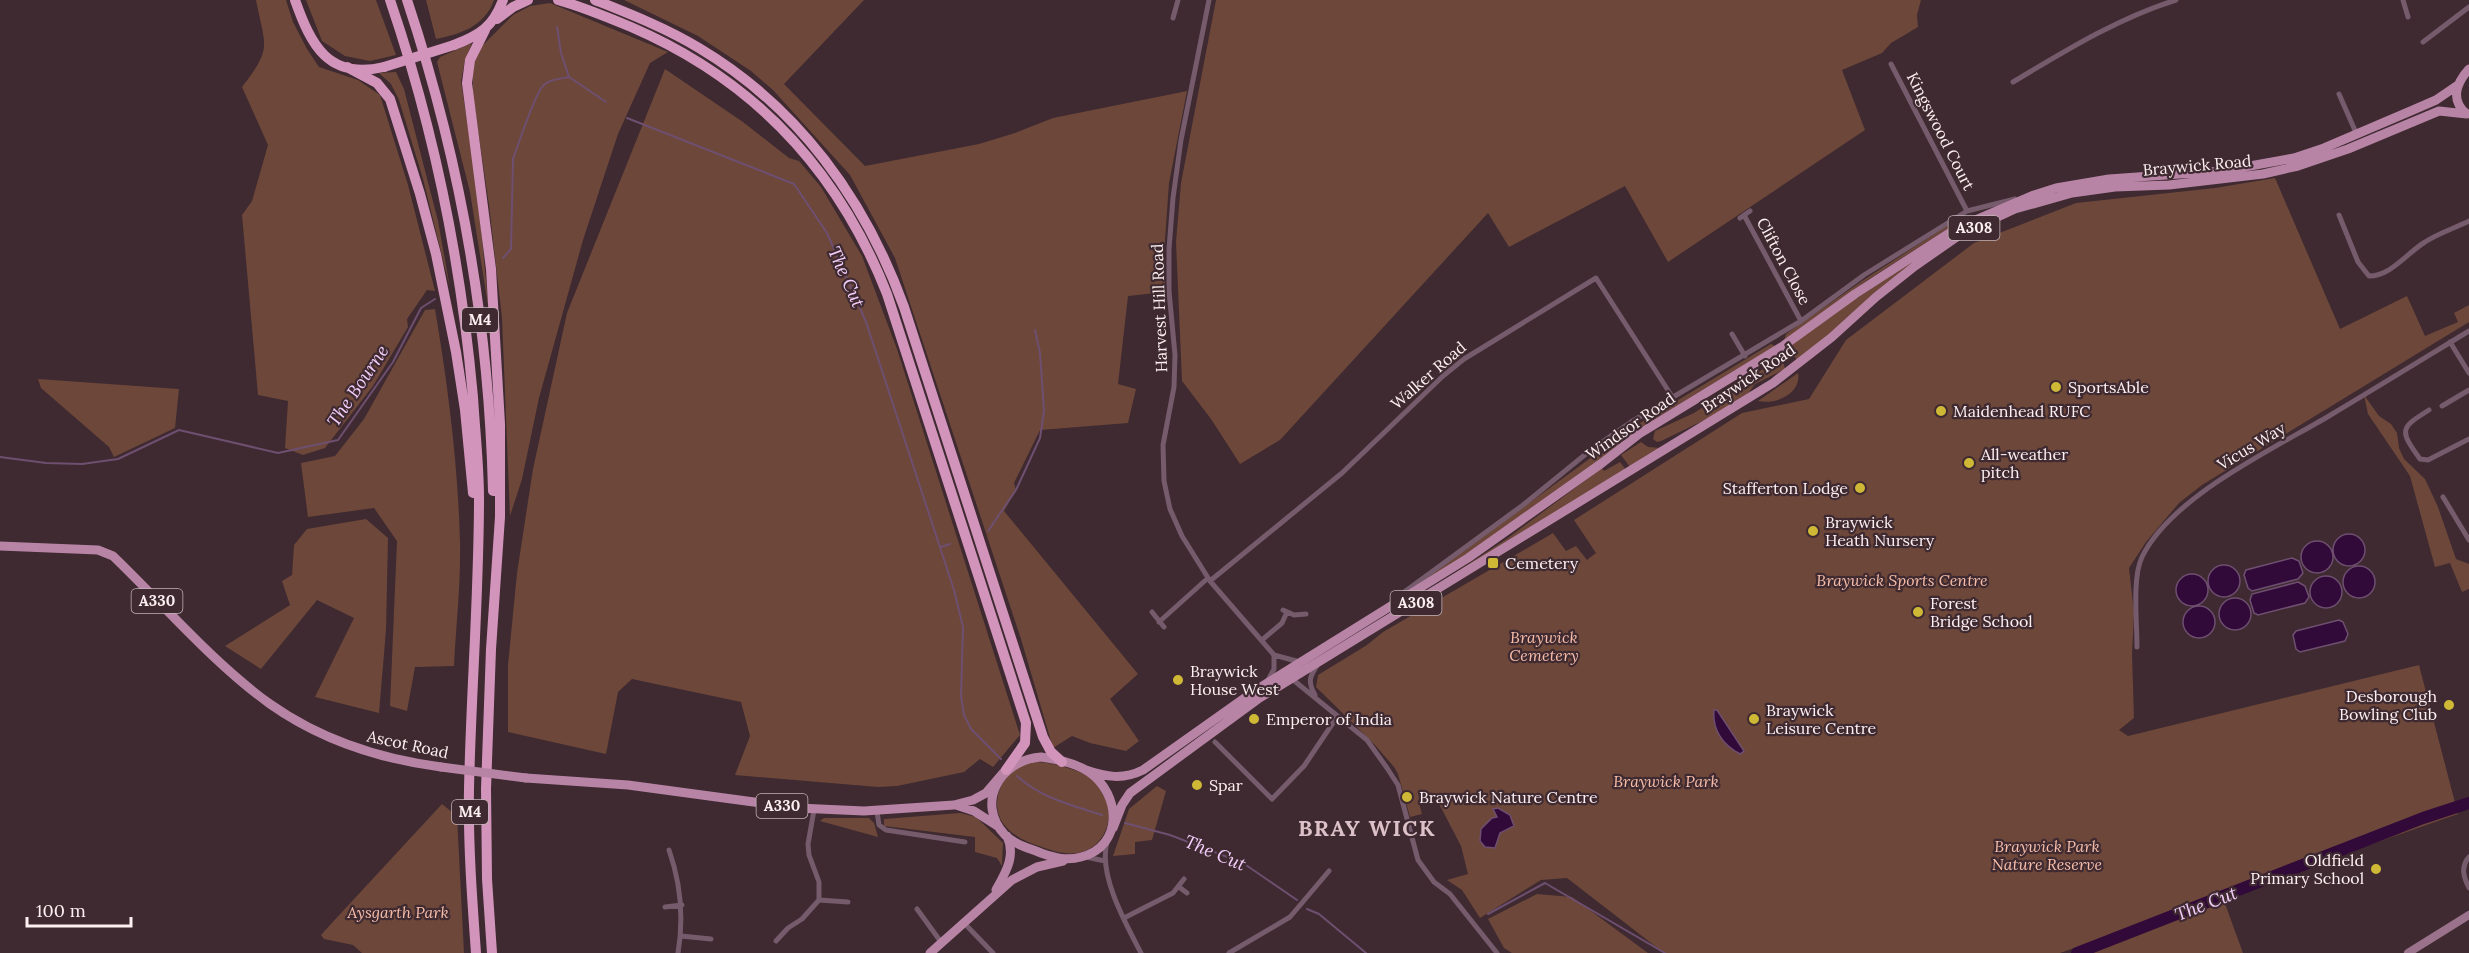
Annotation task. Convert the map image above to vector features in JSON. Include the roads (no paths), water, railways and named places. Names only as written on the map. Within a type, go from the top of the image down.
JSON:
[{"type":"highway","name":"M4","points":[[295,0],[307,32],[317,48],[330,60],[378,83],[390,99],[436,254],[456,352],[478,528]]},
{"type":"highway","name":"M4","points":[[390,0],[430,137],[455,255],[471,376],[478,468],[477,619],[469,791],[471,881],[476,953]]},
{"type":"highway","name":"M4","points":[[407,0],[429,71],[452,159],[479,308],[488,389],[492,460],[491,649],[486,821],[492,953]]},
{"type":"highway","name":"M4","points":[[491,649],[500,518],[499,413],[491,269],[466,83],[470,60],[503,0]]},
{"type":"highway","points":[[347,68],[384,67],[454,45],[487,29],[507,11],[528,0]]},
{"type":"highway","points":[[558,0],[658,40],[722,77],[765,111],[791,137],[815,165],[847,210],[865,243],[887,294],[1026,723],[1027,736],[1023,746],[1005,771]]},
{"type":"highway","points":[[595,0],[681,38],[750,83],[781,110],[810,141],[839,177],[859,207],[884,256],[904,307],[1043,737],[1051,752],[1062,762]]},
{"type":"main road","name":"A308","points":[[2468,114],[2462,110],[2457,99],[2460,79],[2469,69]]},
{"type":"main road","name":"Braywick Road","points":[[2222,171],[2294,158],[2357,135],[2436,100],[2458,85]]},
{"type":"main road","name":"Braywick Road","points":[[1112,831],[1122,805],[1134,789],[1231,717],[1773,382],[1832,338],[1876,297],[1915,266],[1961,234],[2015,209],[2072,193],[2263,174],[2298,166],[2439,111],[2468,114]]},
{"type":"main road","name":"Windsor Road","points":[[1086,770],[1116,777],[1138,773],[1266,683],[1468,558],[1639,434],[1782,346],[1903,262],[1957,228],[2056,188],[2109,179],[2222,171]]},
{"type":"main road","name":"Ascot Road","points":[[0,546],[98,550],[112,556],[188,632],[251,689],[280,710],[311,728],[357,748],[393,759],[526,778],[628,785],[814,810],[877,811],[954,805],[983,796],[1005,771]]},
{"type":"main road","points":[[930,953],[993,894],[1029,870],[1083,857],[1101,847],[1112,831],[1114,807],[1110,795],[1102,784],[1086,770],[1062,762],[1035,758],[1022,761],[1005,771],[996,787],[993,800],[993,813],[999,827],[1007,836],[1024,847],[1055,858],[1069,859]]},
{"type":"main road","name":"Ascot Road","points":[[954,805],[974,811],[999,827]]},
{"type":"main road","points":[[993,894],[1010,861],[1011,850],[1007,836]]},
{"type":"main road","points":[[2408,953],[2469,915]]},
{"type":"street","points":[[1173,18],[1178,0]]},
{"type":"street","name":"Harvest Hill Road","points":[[1209,0],[1181,140],[1173,198],[1169,260],[1175,355],[1174,387],[1163,445],[1163,465],[1170,509],[1182,536],[1209,579],[1274,655]]},
{"type":"street","points":[[2014,82],[2070,48],[2109,28],[2176,0]]},
{"type":"street","points":[[2403,0],[2408,17]]},
{"type":"street","points":[[2427,41],[2469,7]]},
{"type":"street","name":"Kingswood Court","points":[[1891,64],[1966,211]]},
{"type":"street","points":[[2339,94],[2357,135]]},
{"type":"street","name":"Braywick Road","points":[[1370,618],[1523,505],[1592,449],[1801,321],[1864,275],[1966,211],[2034,195]]},
{"type":"street","name":"Clifton Close","points":[[1750,211],[1742,216],[1801,321]]},
{"type":"street","points":[[2339,215],[2358,262],[2369,276],[2375,276],[2390,269],[2424,242],[2469,221]]},
{"type":"street","name":"Walker Road","points":[[1209,579],[1342,473],[1464,358],[1596,278],[1673,398]]},
{"type":"street","name":"Vicus Way","points":[[2137,647],[2136,578],[2141,558],[2154,537],[2181,510],[2219,480],[2469,331]]},
{"type":"street","points":[[1732,334],[1745,356]]},
{"type":"street","points":[[2450,342],[2469,373]]},
{"type":"street","points":[[2442,406],[2469,390]]},
{"type":"street","points":[[2429,410],[2408,424],[2405,431],[2418,457],[2425,460],[2469,439]]},
{"type":"street","points":[[2443,497],[2469,540]]},
{"type":"street","points":[[2462,527],[2469,522]]},
{"type":"street","points":[[1152,612],[1162,625],[1209,579]]},
{"type":"street","points":[[1262,640],[1282,623],[1285,611],[1294,615],[1306,614]]},
{"type":"street","points":[[1266,683],[1274,669],[1274,655],[1300,662]]},
{"type":"street","points":[[1316,696],[1309,685],[1309,677],[1320,661]]},
{"type":"street","points":[[1292,678],[1367,740],[1388,768],[1398,785],[1418,860],[1434,882],[1450,894],[1497,953]]},
{"type":"street","points":[[1215,742],[1272,799],[1304,766],[1337,717]]},
{"type":"street","points":[[776,941],[785,926],[802,919],[819,900],[819,882],[809,855],[808,844],[814,810]]},
{"type":"street","points":[[877,811],[879,825],[886,830],[965,842]]},
{"type":"street","points":[[1112,831],[1105,861],[1124,918],[1141,953]]},
{"type":"street","points":[[669,850],[677,875],[682,905],[678,953]]},
{"type":"street","points":[[672,859],[679,856]]},
{"type":"street","points":[[1083,857],[1095,857],[1105,861]]},
{"type":"street","points":[[2469,857],[2463,869],[2463,877],[2469,888]]},
{"type":"street","points":[[1229,953],[1290,917],[1329,871]]},
{"type":"street","points":[[1124,918],[1173,893],[1184,879]]},
{"type":"street","points":[[1179,887],[1187,893]]},
{"type":"street","points":[[819,900],[848,902]]},
{"type":"street","points":[[665,907],[682,905]]},
{"type":"street","points":[[917,909],[940,942]]},
{"type":"street","points":[[963,922],[993,953]]},
{"type":"street","points":[[681,936],[711,939]]},
{"type":"waterway","points":[[557,27],[561,53],[569,77]]},
{"type":"waterway","name":"The Cut","points":[[569,77],[606,102]]},
{"type":"waterway","name":"The Bourne","points":[[503,258],[511,249],[513,159],[522,133],[542,87],[551,81],[569,77]]},
{"type":"waterway","name":"The Cut","points":[[627,118],[794,184],[827,233],[866,322],[954,590],[963,627],[961,696],[964,715],[971,729],[1001,759]]},
{"type":"waterway","name":"The Bourne","points":[[0,457],[46,463],[82,464],[118,459],[179,430],[278,453],[338,440],[393,362],[421,308],[435,299]]},
{"type":"waterway","points":[[988,531],[1016,490],[1040,438],[1044,411],[1040,353],[1035,330]]},
{"type":"waterway","name":"The Cut","points":[[941,547],[950,544]]},
{"type":"waterway","name":"The Cut","points":[[1017,776],[1046,795],[1102,815]]},
{"type":"waterway","name":"The Cut","points":[[2077,953],[2423,818],[2469,803]]},
{"type":"waterway","name":"The Cut","points":[[1125,823],[1170,835],[1243,863],[1297,900]]},
{"type":"waterway","points":[[1488,914],[1545,883],[1665,953]]},
{"type":"waterway","name":"The Cut","points":[[1307,909],[1319,914],[1366,953]]},
{"type":"place","name":"SportsAble","points":[[2056,387]]},
{"type":"place","name":"Maidenhead RUFC","points":[[1941,411]]},
{"type":"place","name":"All-weather pitch","points":[[1969,463]]},
{"type":"place","name":"Stafferton Lodge","points":[[1860,488]]},
{"type":"place","name":"Braywick Heath Nursery","points":[[1813,531]]},
{"type":"place","name":"Cemetery","points":[[1493,563]]},
{"type":"place","name":"Forest Bridge School","points":[[1918,612]]},
{"type":"place","name":"Braywick House West","points":[[1178,680]]},
{"type":"place","name":"Desborough Bowling Club","points":[[2449,705]]},
{"type":"place","name":"Emperor of India","points":[[1254,719]]},
{"type":"place","name":"Braywick Leisure Centre","points":[[1754,719]]},
{"type":"place","name":"Spar","points":[[1197,785]]},
{"type":"place","name":"Braywick Nature Centre","points":[[1407,797]]},
{"type":"place","name":"Oldfield Primary School","points":[[2376,869]]},
{"type":"district","name":"BRAY WICK","points":[[1367,828]]},
{"type":"park label","name":"Braywick Sports Centre","points":[[1902,580]]},
{"type":"park label","name":"Braywick Cemetery","points":[[1544,646]]},
{"type":"park label","name":"Braywick Park","points":[[1666,781]]},
{"type":"park label","name":"Braywick Park Nature Reserve","points":[[2047,855]]},
{"type":"park label","name":"Aysgarth Park","points":[[398,912]]}]
